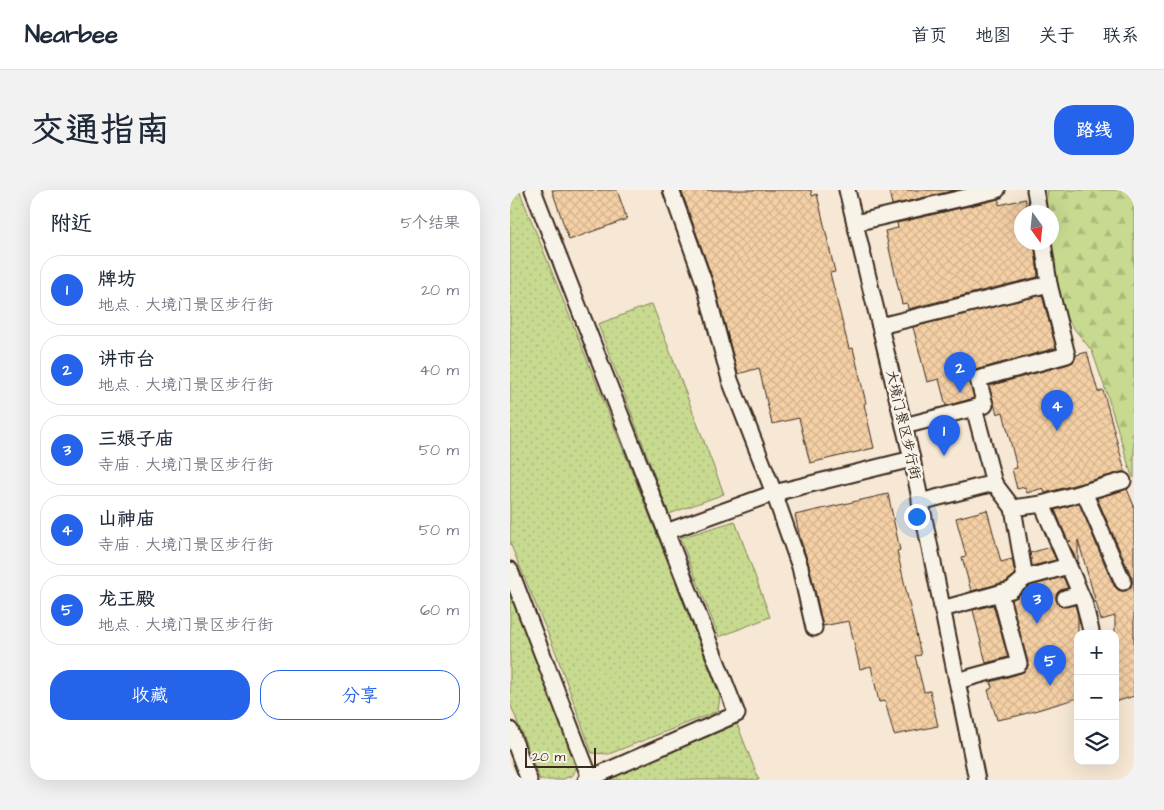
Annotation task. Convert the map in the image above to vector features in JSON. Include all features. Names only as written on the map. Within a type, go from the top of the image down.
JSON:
[{"type":"street","points":[[510,570],[588,779],[737,714],[533,190]]},
{"type":"street","points":[[671,190],[705,285],[730,380],[774,493],[800,567],[814,628]]},
{"type":"street","name":"大境门景区步行街","points":[[847,190],[912,459],[977,780]]},
{"type":"street","points":[[854,223],[997,190]]},
{"type":"street","points":[[1035,190],[1038,205]]},
{"type":"street","points":[[904,426],[985,405],[978,379],[1067,355],[1049,284],[1044,250]]},
{"type":"street","points":[[880,326],[1049,284]]},
{"type":"street","points":[[974,408],[994,483],[1013,508],[1025,578]]},
{"type":"street","points":[[666,532],[774,493],[912,459]]},
{"type":"street","points":[[1013,508],[1042,504],[1124,481]]},
{"type":"street","points":[[920,502],[994,483]]},
{"type":"street","points":[[1084,492],[1123,582]]},
{"type":"street","points":[[1042,504],[1084,602],[1091,630]]},
{"type":"street","points":[[942,609],[1011,590],[1025,578],[1068,566]]},
{"type":"street","points":[[956,681],[1019,664],[1000,593]]},
{"type":"street","points":[[1065,598],[1080,594]]},
{"type":"street","points":[[510,730],[529,780]]},
{"type":"green space","points":[[510,190],[519,190],[720,696],[718,711],[609,754],[592,753],[556,653],[510,543]]},
{"type":"green space","points":[[1048,190],[1134,190],[1134,478],[1092,351],[1061,312],[1054,283],[1051,250],[1059,250],[1059,205],[1046,205]]},
{"type":"green space","points":[[652,304],[724,494],[669,514],[598,324]]},
{"type":"green space","points":[[735,521],[770,617],[719,637],[680,538]]},
{"type":"green space","points":[[510,589],[578,764],[573,775],[561,780],[540,780],[510,703]]},
{"type":"green space","points":[[737,724],[759,780],[606,780]]},
{"type":"building","points":[[552,190],[617,190],[627,219],[569,240]]},
{"type":"building","points":[[681,190],[811,190],[812,196],[817,194],[835,272],[830,273],[849,349],[853,348],[874,448],[810,463],[799,418],[772,424],[759,368],[738,374],[714,283]]},
{"type":"building","points":[[889,190],[956,190],[892,205]]},
{"type":"building","points":[[999,199],[999,205],[1025,199],[1026,205],[1014,205],[1014,250],[1035,250],[1038,277],[908,309],[907,303],[902,304],[885,231],[898,228],[897,223]]},
{"type":"building","points":[[1042,295],[1056,348],[975,370],[969,377],[974,398],[946,406],[939,379],[927,382],[913,327]]},
{"type":"building","points":[[1087,352],[1098,392],[1103,390],[1125,471],[1045,493],[1043,488],[1027,493],[1025,487],[1017,489],[1012,469],[1017,468],[1003,412],[997,414],[989,386],[1069,364],[1074,361],[1076,355]]},
{"type":"building","points":[[1127,489],[1134,506],[1134,696],[1119,701],[1119,630],[1115,630],[1115,616],[1101,620],[1078,540],[1078,564],[1068,542],[1071,541],[1068,541],[1055,510],[1079,503],[1114,586],[1118,590],[1126,591],[1131,587],[1132,578],[1097,498]]},
{"type":"building","points":[[888,494],[900,550],[897,551],[921,655],[915,656],[924,692],[930,691],[938,726],[894,735],[885,701],[879,702],[871,666],[860,669],[849,621],[823,626],[795,515]]},
{"type":"building","points":[[987,510],[1001,562],[1012,559],[1015,574],[1006,582],[971,591],[962,557],[966,556],[956,518]]},
{"type":"building","points":[[1050,547],[1056,560],[1032,566],[1030,553]]},
{"type":"building","points":[[1063,577],[1068,588],[1058,592],[1056,600],[1063,607],[1075,605],[1078,616],[1078,630],[1074,630],[1074,699],[997,720],[988,690],[992,688],[991,682],[1021,673],[1028,666],[1011,600],[1030,586]]},
{"type":"building","points":[[993,605],[1008,657],[986,663],[973,610]]},
{"type":"place","name":"讲市台","points":[[960,393]]},
{"type":"place","name":"山神庙","points":[[1057,431]]},
{"type":"place","name":"牌坊","points":[[944,456]]},
{"type":"place","name":"三娘子庙","points":[[1037,624]]},
{"type":"place","name":"龙王殿","points":[[1050,686]]}]
